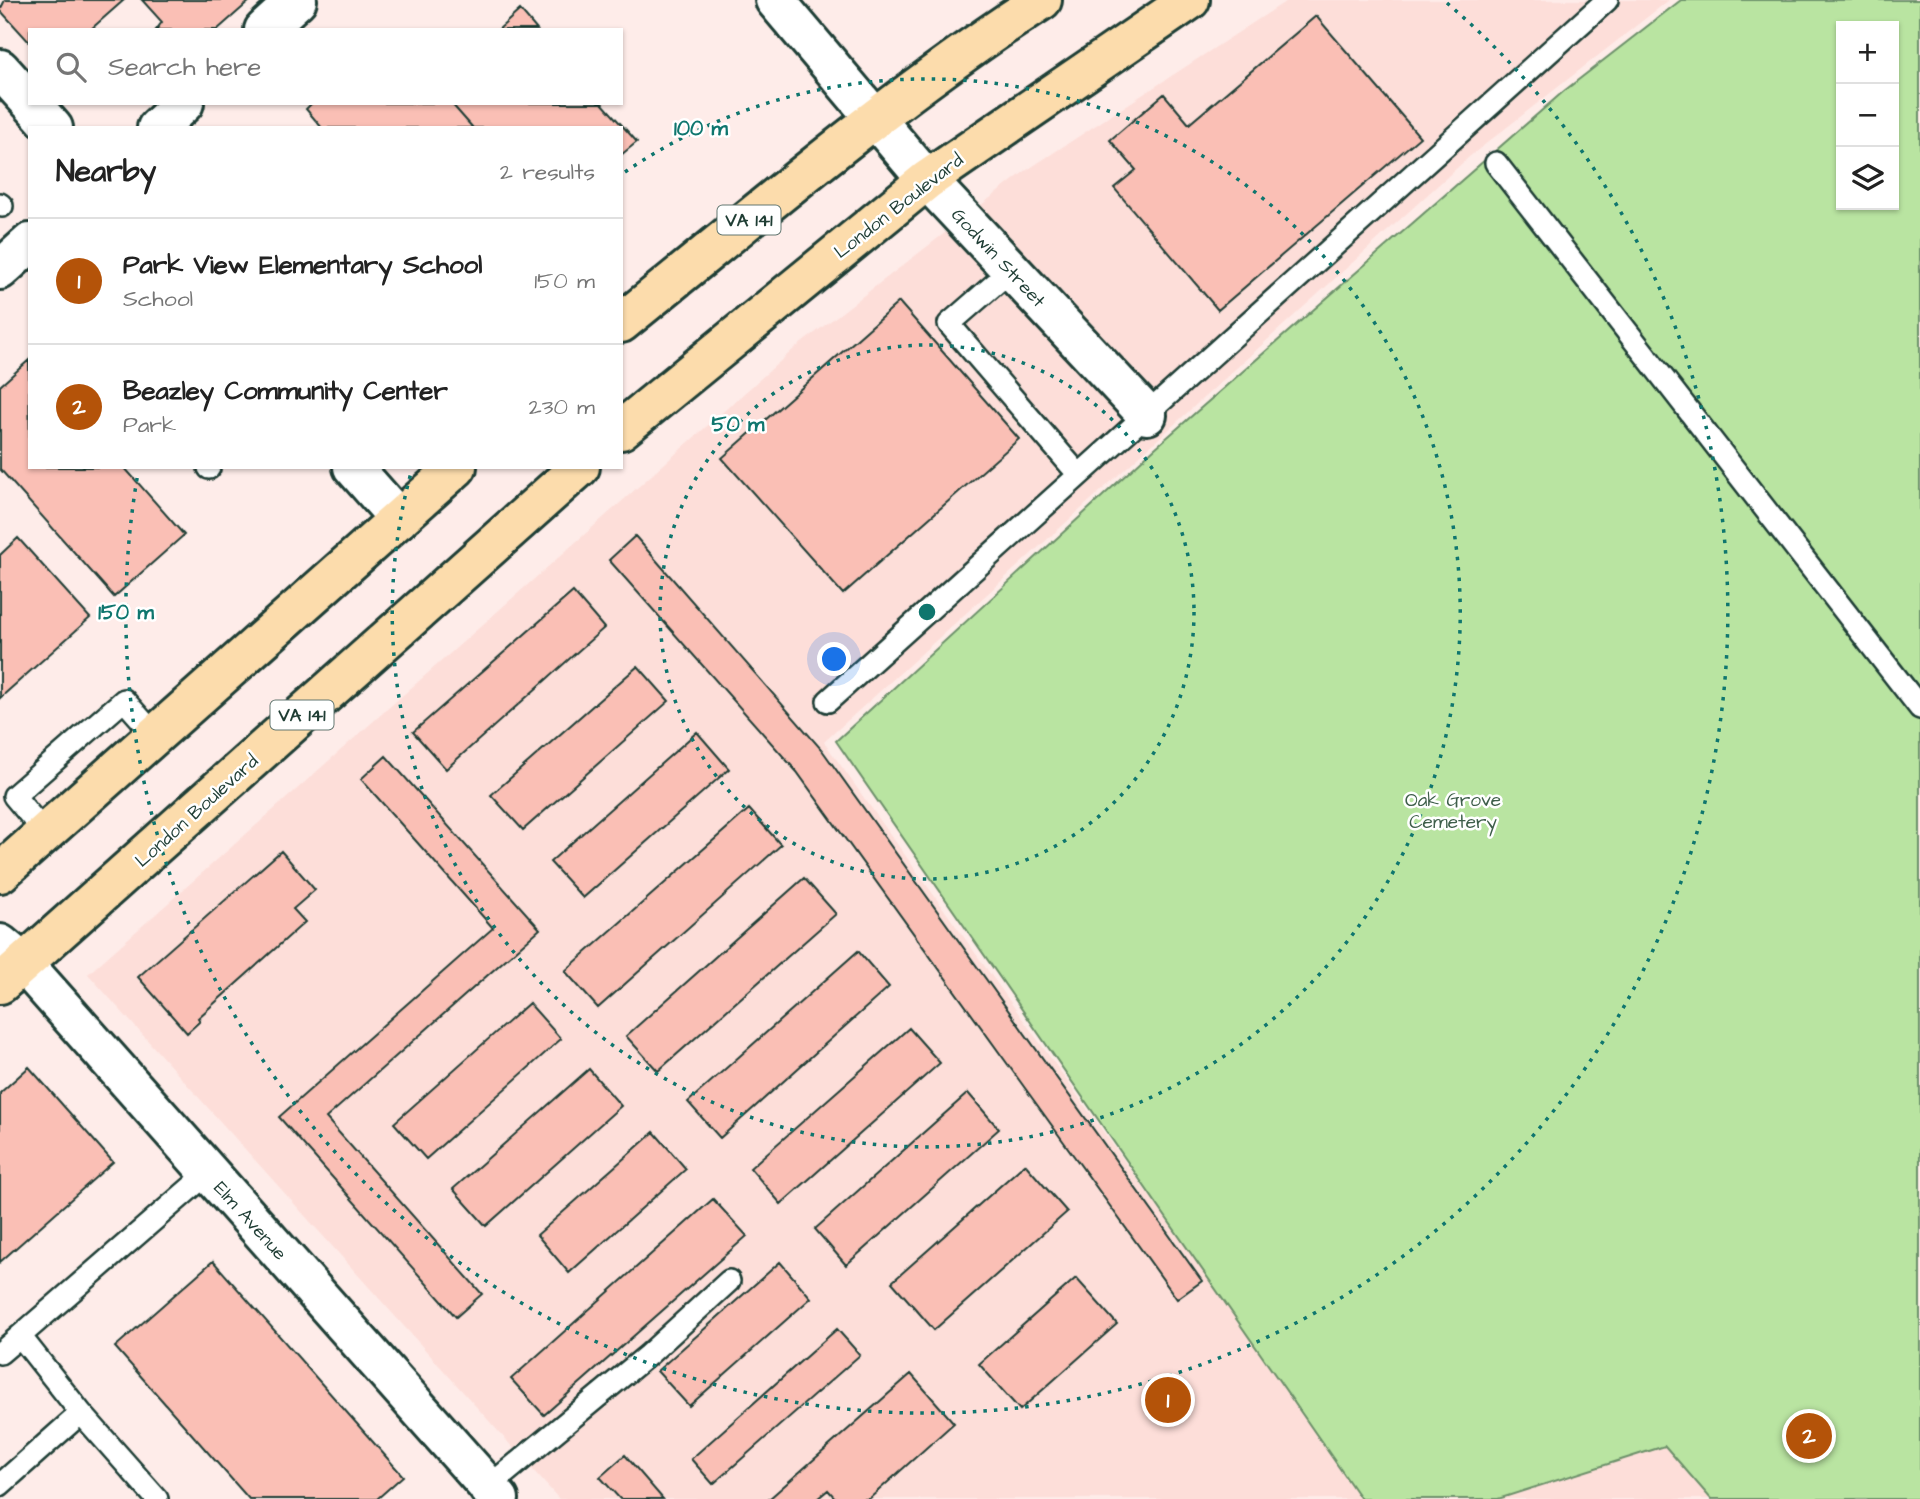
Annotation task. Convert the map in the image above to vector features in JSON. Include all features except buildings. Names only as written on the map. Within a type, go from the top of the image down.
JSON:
[{"type":"main road","name":"VA 141","points":[[623,321],[876,117],[969,47],[1042,0]]},
{"type":"main road","name":"London Boulevard","points":[[623,428],[927,180],[1190,0]]},
{"type":"main road","points":[[0,873],[455,469]]},
{"type":"main road","name":"London Boulevard","points":[[8,964],[578,469]]},
{"type":"street","points":[[266,28],[297,0]]},
{"type":"street","name":"Godwin Street","points":[[775,0],[927,180],[1147,415]]},
{"type":"street","points":[[0,69],[28,100]]},
{"type":"street","points":[[33,105],[51,126]]},
{"type":"street","points":[[159,126],[182,105]]},
{"type":"street","points":[[355,469],[399,519]]},
{"type":"street","name":"Elm Avenue","points":[[8,964],[209,1172],[487,1495]]},
{"type":"lane","points":[[828,701],[1607,0]]},
{"type":"lane","points":[[1496,163],[1920,708]]},
{"type":"lane","points":[[1011,270],[949,324],[1079,475]]},
{"type":"lane","points":[[45,833],[7,791],[124,700],[155,736]]},
{"type":"lane","points":[[0,1353],[209,1172]]},
{"type":"lane","points":[[487,1495],[729,1281]]},
{"type":"lane","points":[[20,1336],[157,1499]]},
{"type":"lane","points":[[0,1485],[82,1413]]},
{"type":"shaded area","points":[[1288,0],[1669,0],[1469,157],[824,742],[1217,1290],[1361,1499],[559,1499],[88,974],[794,349],[1024,172]]},
{"type":"shaded area","points":[[1665,1446],[1711,1499],[1498,1499]]},
{"type":"green space","name":"Oak Grove Cemetery","points":[[1681,0],[1920,0],[1920,1499],[1711,1499],[1665,1446],[1498,1499],[1361,1499],[836,741],[1155,448],[1564,91]]},
{"type":"place","name":"Park View Elementary School","points":[[1168,1400]]},
{"type":"place","name":"Beazley Community Center","points":[[1809,1436]]}]
